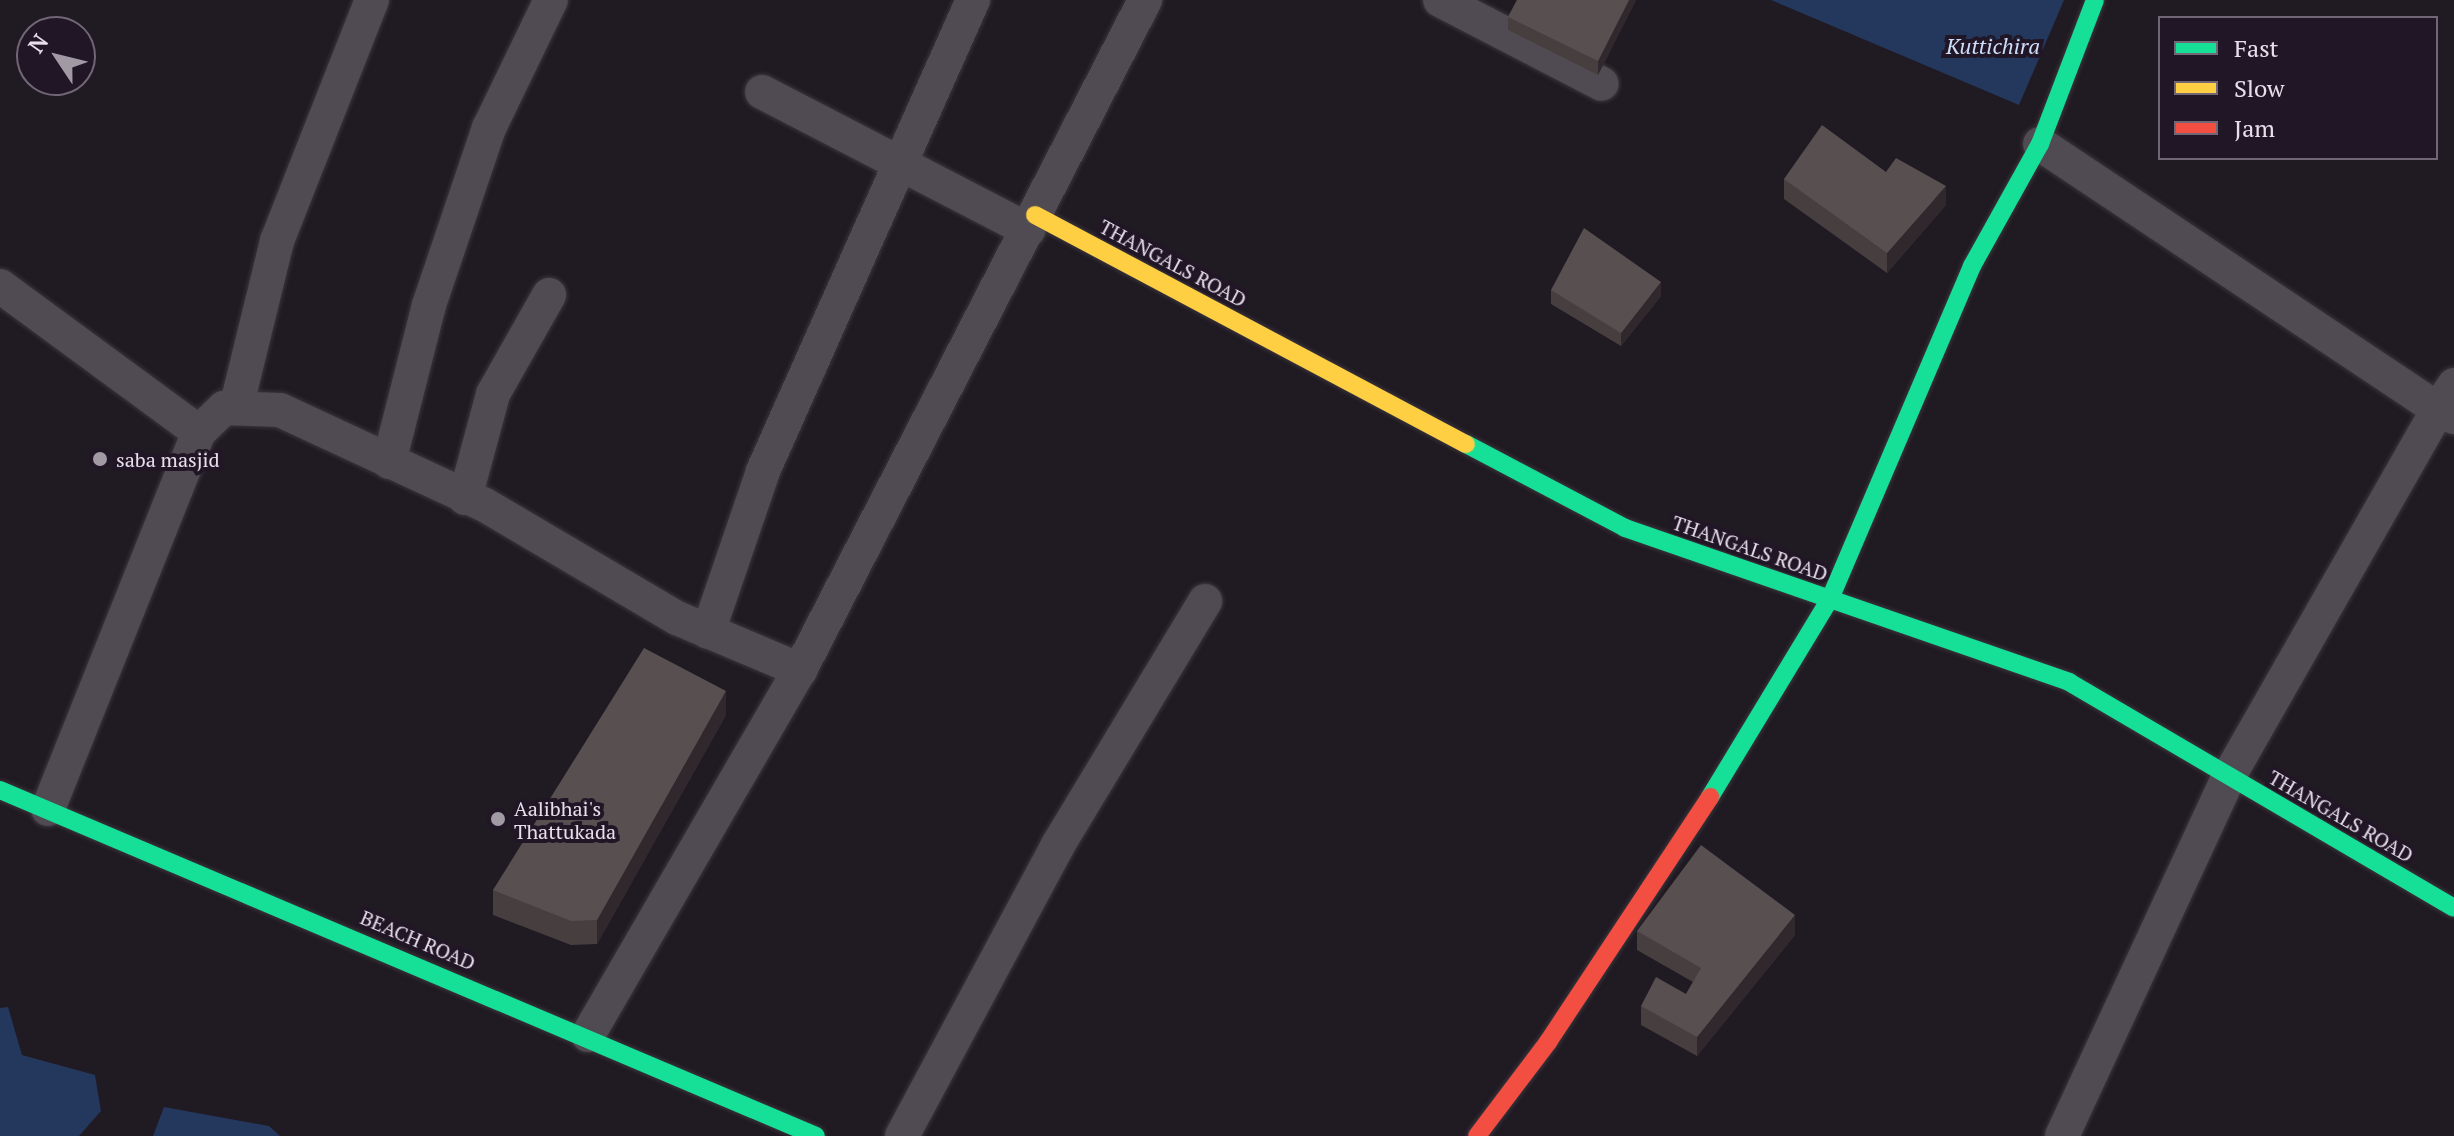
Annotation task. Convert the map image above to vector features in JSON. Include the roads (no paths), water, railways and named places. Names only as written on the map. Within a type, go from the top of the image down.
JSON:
[{"type":"street","points":[[236,408],[277,241],[372,0]]},
{"type":"street","points":[[389,462],[429,305],[489,128],[551,0]]},
{"type":"street","points":[[708,632],[763,471],[973,0]]},
{"type":"street","points":[[588,1035],[800,670],[1145,0]]},
{"type":"street","points":[[1440,0],[1602,84]]},
{"type":"street","points":[[1477,1136],[1548,1042],[1726,774],[1830,599],[1972,266],[2040,144],[2095,0]]},
{"type":"street","points":[[762,92],[899,163],[1032,222]]},
{"type":"street","points":[[2040,144],[2449,404],[2229,776],[2062,1136]]},
{"type":"street","name":"THANGALS ROAD","points":[[1032,222],[1625,528],[2069,682],[2454,908]]},
{"type":"street","points":[[0,286],[199,432]]},
{"type":"street","points":[[465,498],[493,394],[549,295]]},
{"type":"street","points":[[48,809],[199,432],[224,408],[280,410],[465,498],[708,632],[800,670]]},
{"type":"street","points":[[902,1136],[1058,845],[1205,601]]},
{"type":"street","name":"BEACH ROAD","points":[[0,790],[588,1035],[816,1136]]},
{"type":"water","name":"Kuttichira","points":[[1771,0],[2064,0],[2019,105]]},
{"type":"water","points":[[8,1007],[22,1055],[95,1075],[101,1111],[79,1136],[0,1136],[0,1008]]},
{"type":"water","points":[[164,1107],[269,1126],[280,1136],[153,1136]]},
{"type":"place","name":"saba masjid","points":[[100,459]]},
{"type":"place","name":"Aalibhai's Thattukada","points":[[498,819]]}]
